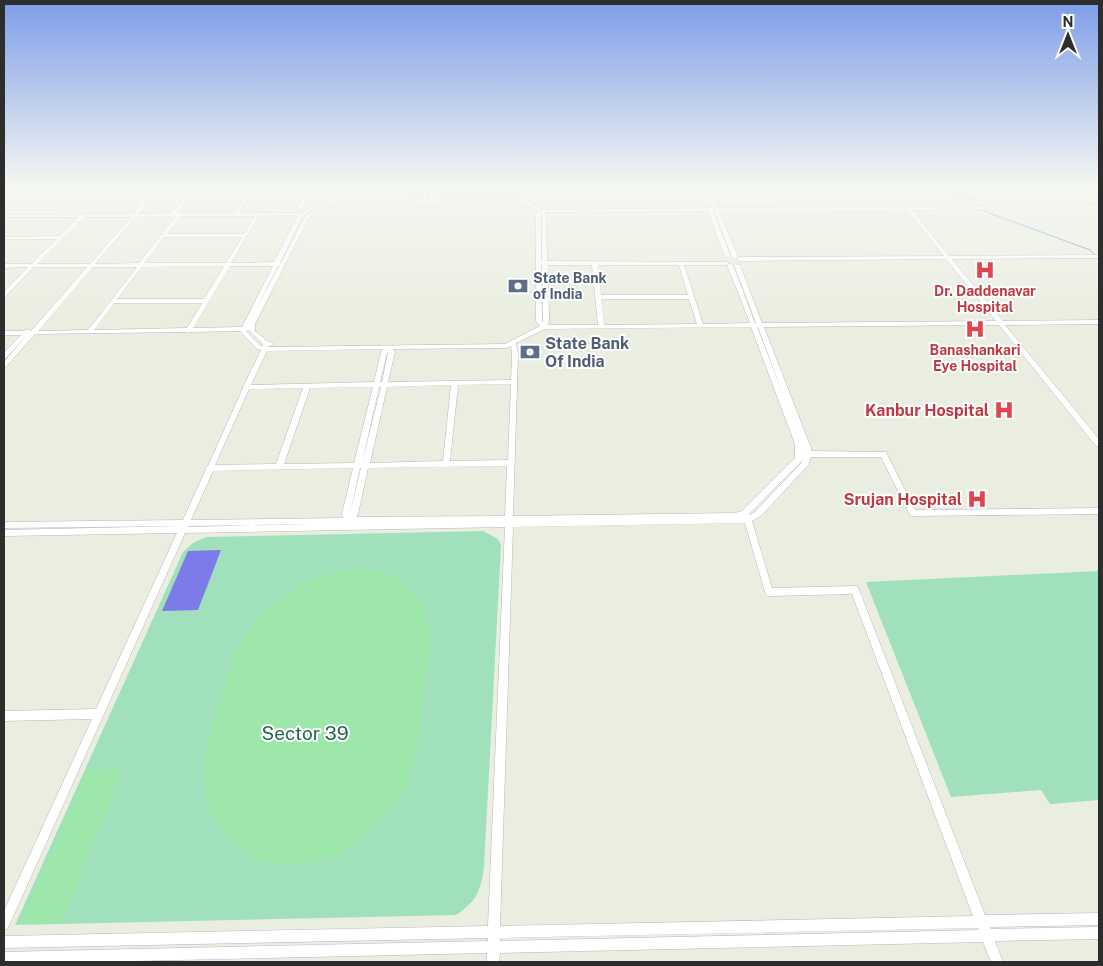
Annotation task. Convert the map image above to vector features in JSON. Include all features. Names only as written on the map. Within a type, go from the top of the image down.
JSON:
[{"type":"street","points":[[4,295],[67,231]]},
{"type":"street","points":[[4,358],[29,333],[118,231]]},
{"type":"street","points":[[89,332],[166,231]]},
{"type":"street","points":[[188,331],[247,231]]},
{"type":"street","points":[[265,346],[252,329],[252,324],[293,231]]},
{"type":"street","points":[[243,330],[298,231]]},
{"type":"street","points":[[540,231],[546,321],[544,327]]},
{"type":"street","points":[[4,526],[183,527],[509,522],[747,517],[759,513],[805,463],[803,454],[807,448],[756,325],[720,231]]},
{"type":"street","points":[[929,231],[1099,435]]},
{"type":"street","points":[[163,236],[245,235]]},
{"type":"street","points":[[4,238],[61,237]]},
{"type":"street","points":[[543,263],[1094,259],[1099,256]]},
{"type":"street","points":[[543,263],[595,264],[732,261]]},
{"type":"street","points":[[681,263],[700,325]]},
{"type":"street","points":[[595,264],[601,326]]},
{"type":"street","points":[[4,268],[278,265]]},
{"type":"street","points":[[598,297],[691,297]]},
{"type":"street","points":[[113,301],[206,301]]},
{"type":"street","points":[[1003,322],[1099,444]]},
{"type":"street","points":[[265,346],[389,348],[506,346],[544,327],[1099,322]]},
{"type":"street","points":[[4,333],[252,329]]},
{"type":"street","points":[[243,330],[246,336],[259,348],[265,346],[513,343]]},
{"type":"street","points":[[4,366],[29,333]]},
{"type":"street","points":[[493,962],[515,354],[513,343]]},
{"type":"street","points":[[4,924],[265,346]]},
{"type":"street","points":[[348,521],[354,514],[366,465],[392,352],[389,348]]},
{"type":"street","points":[[348,521],[346,514],[376,384],[384,352],[389,348]]},
{"type":"street","points":[[246,386],[514,382]]},
{"type":"street","points":[[446,464],[455,383]]},
{"type":"street","points":[[279,467],[307,386]]},
{"type":"street","points":[[803,454],[883,454],[913,513],[1099,511]]},
{"type":"street","points":[[209,468],[511,463]]},
{"type":"street","points":[[747,517],[769,592],[855,590],[997,962]]},
{"type":"street","points":[[4,532],[348,521],[509,522]]},
{"type":"street","points":[[4,716],[99,714]]},
{"type":"street","points":[[4,942],[1099,919]]},
{"type":"street","points":[[4,958],[1099,933]]},
{"type":"green space","name":"Sector 39","points":[[483,531],[498,539],[501,545],[484,866],[477,894],[469,905],[456,915],[15,925],[183,552],[193,543],[206,537]]},
{"type":"green space","points":[[350,569],[375,570],[398,580],[416,596],[427,618],[430,630],[430,643],[414,765],[406,787],[394,805],[375,826],[343,852],[335,856],[294,866],[270,862],[243,850],[221,829],[213,816],[208,802],[204,772],[206,751],[211,731],[235,655],[249,629],[260,616],[286,594],[301,585],[317,578]]},
{"type":"green space","points":[[1099,571],[1099,800],[1050,804],[1041,790],[951,797],[866,582]]},
{"type":"green space","points":[[123,769],[95,840],[56,841],[87,770]]},
{"type":"green space","points":[[94,841],[62,922],[20,923],[56,842]]},
{"type":"shaded area","points":[[221,550],[198,610],[162,611],[188,551]]},
{"type":"waterway","points":[[1039,231],[1090,250],[1099,259]]},
{"type":"place","name":"Dr. Daddenavar Hospital","points":[[985,270]]},
{"type":"place","name":"State Bank of India","points":[[518,286]]},
{"type":"place","name":"Banashankari Eye Hospital","points":[[975,329]]},
{"type":"place","name":"State Bank Of India","points":[[530,352]]},
{"type":"place","name":"Kanbur Hospital","points":[[1004,410]]},
{"type":"place","name":"Srujan Hospital","points":[[977,499]]}]
